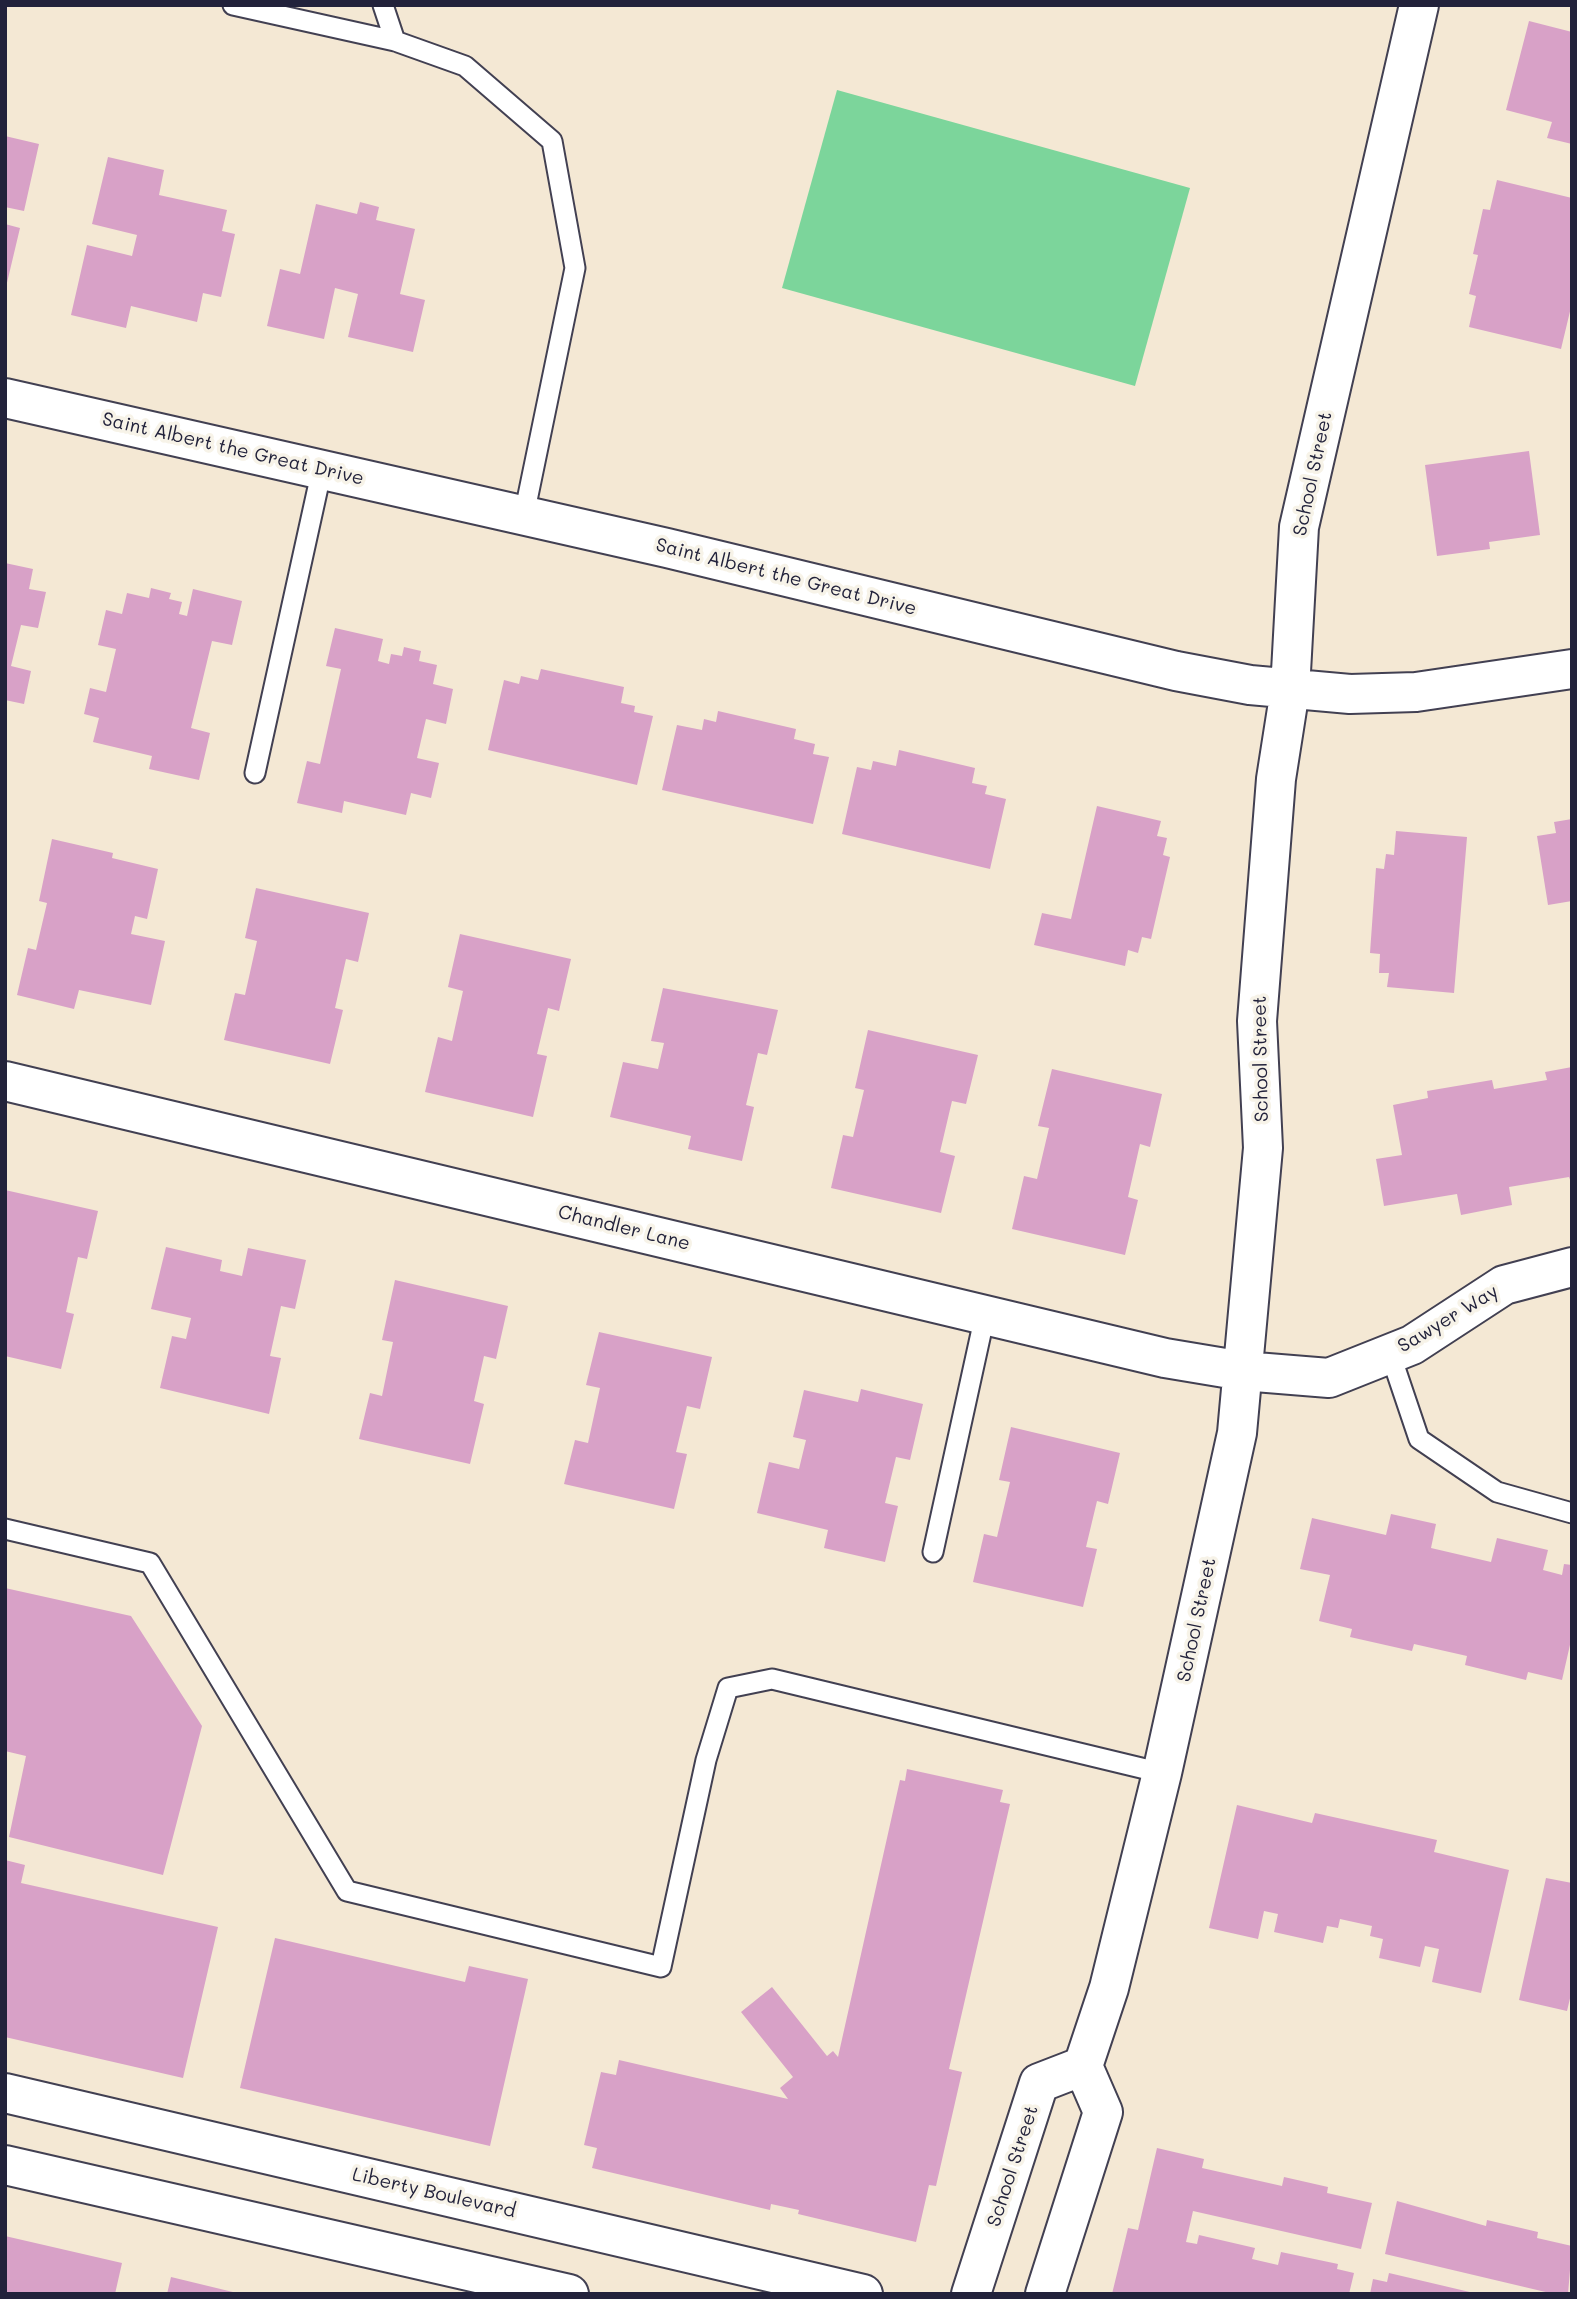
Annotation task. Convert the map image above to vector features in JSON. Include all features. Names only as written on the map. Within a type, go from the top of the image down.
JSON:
[{"type":"street","name":"School Street","points":[[971,2294],[1040,2083],[1083,2066],[1109,1988],[1163,1773],[1237,1433],[1263,1148],[1256,1021],[1276,779],[1290,690],[1299,527],[1419,5]]},
{"type":"street","name":"Saint Albert the Great Drive","points":[[5,398],[524,514],[1176,671],[1290,690],[1350,694],[1416,692],[1572,669]]},
{"type":"street","name":"Chandler Lane","points":[[5,1081],[1165,1358],[1243,1371]]},
{"type":"street","name":"Sawyer Way","points":[[1243,1371],[1329,1378],[1412,1345],[1504,1285],[1572,1268]]},
{"type":"street","points":[[1045,2294],[1103,2112],[1083,2066]]},
{"type":"street","name":"Liberty Boulevard","points":[[5,2093],[863,2294]]},
{"type":"street","points":[[5,2165],[569,2294]]},
{"type":"lane","points":[[233,5],[395,41],[465,66],[552,141],[575,268],[524,514]]},
{"type":"lane","points":[[383,5],[395,41]]},
{"type":"lane","points":[[255,773],[322,468]]},
{"type":"lane","points":[[933,1552],[985,1315]]},
{"type":"lane","points":[[1390,1353],[1419,1439],[1497,1492],[1572,1513]]},
{"type":"lane","points":[[5,1529],[150,1563],[347,1891],[661,1967],[706,1760],[728,1688],[772,1679],[1163,1773]]},
{"type":"green space","points":[[837,90],[1190,188],[1135,386],[782,288]]},
{"type":"building","points":[[1529,21],[1572,32],[1572,144],[1547,138],[1552,122],[1506,110]]},
{"type":"building","points":[[5,136],[39,144],[24,211],[5,207]]},
{"type":"building","points":[[108,157],[164,170],[159,195],[227,210],[222,231],[235,234],[221,297],[203,293],[197,322],[131,306],[126,328],[71,315],[87,245],[132,256],[137,235],[92,224]]},
{"type":"building","points":[[1497,180],[1572,198],[1572,303],[1561,349],[1469,327],[1476,296],[1469,294],[1478,255],[1473,254],[1483,209],[1490,210]]},
{"type":"building","points":[[360,202],[379,207],[376,220],[415,229],[400,294],[425,300],[413,352],[348,337],[358,294],[335,288],[324,339],[267,326],[280,269],[300,274],[316,204],[357,214]]},
{"type":"building","points":[[5,224],[20,228],[6,287],[5,287]]},
{"type":"building","points":[[1529,451],[1540,535],[1489,542],[1490,549],[1437,556],[1425,465]]},
{"type":"building","points":[[5,563],[33,569],[29,589],[46,592],[38,628],[21,625],[11,666],[31,671],[24,704],[5,700]]},
{"type":"building","points":[[151,588],[171,593],[169,599],[182,602],[179,614],[187,616],[193,589],[242,601],[232,645],[212,641],[191,728],[210,733],[199,780],[149,769],[152,756],[93,742],[99,718],[84,714],[90,688],[106,692],[116,649],[98,645],[106,610],[122,614],[127,593],[149,598]]},
{"type":"building","points":[[335,628],[383,639],[378,661],[389,664],[391,654],[402,656],[404,647],[421,651],[419,661],[437,665],[433,684],[453,689],[446,724],[426,719],[417,758],[439,763],[431,798],[411,793],[406,815],[344,801],[342,813],[297,803],[307,761],[320,764],[341,669],[326,666]]},
{"type":"building","points":[[541,669],[624,687],[621,703],[635,706],[634,712],[653,716],[637,785],[488,750],[504,680],[519,684],[521,676],[538,680]]},
{"type":"building","points":[[718,711],[796,729],[794,739],[815,744],[813,754],[829,757],[813,824],[662,790],[677,725],[702,730],[704,719],[716,722]]},
{"type":"building","points":[[899,750],[975,768],[972,783],[987,786],[985,794],[1006,799],[990,869],[842,834],[857,767],[871,770],[873,761],[896,766]]},
{"type":"building","points":[[1097,806],[1161,821],[1157,836],[1167,838],[1163,855],[1170,857],[1151,939],[1142,937],[1138,953],[1128,950],[1125,966],[1034,945],[1042,913],[1071,919]]},
{"type":"building","points":[[1572,819],[1572,901],[1548,905],[1537,836],[1556,833],[1554,822]]},
{"type":"building","points":[[1396,831],[1467,837],[1454,993],[1387,987],[1389,973],[1379,973],[1380,954],[1370,953],[1376,868],[1384,869],[1386,854],[1394,855]]},
{"type":"building","points":[[52,839],[113,853],[112,858],[158,869],[147,919],[135,916],[131,934],[165,941],[151,1005],[79,990],[74,1009],[17,995],[28,948],[36,950],[47,903],[39,901]]},
{"type":"building","points":[[256,888],[369,913],[358,962],[346,959],[335,1008],[343,1010],[330,1064],[224,1040],[235,993],[245,995],[257,941],[245,938]]},
{"type":"building","points":[[460,934],[571,959],[559,1011],[548,1008],[537,1054],[547,1056],[533,1117],[425,1092],[438,1037],[452,1041],[463,991],[448,987]]},
{"type":"building","points":[[663,988],[778,1010],[767,1055],[758,1053],[746,1105],[754,1107],[742,1161],[688,1149],[691,1136],[610,1117],[623,1062],[658,1069],[664,1043],[651,1041]]},
{"type":"building","points":[[868,1030],[978,1055],[966,1104],[952,1101],[940,1152],[955,1156],[941,1213],[831,1188],[843,1135],[853,1137],[864,1090],[855,1088]]},
{"type":"building","points":[[1572,1067],[1572,1185],[1569,1177],[1509,1187],[1512,1205],[1461,1215],[1457,1194],[1384,1206],[1376,1159],[1402,1155],[1393,1105],[1428,1098],[1427,1091],[1492,1080],[1494,1089],[1547,1080],[1545,1072]]},
{"type":"building","points":[[1052,1069],[1162,1094],[1150,1147],[1140,1144],[1128,1197],[1138,1200],[1125,1255],[1012,1229],[1024,1176],[1037,1179],[1049,1128],[1038,1126]]},
{"type":"building","points":[[5,1190],[98,1211],[87,1259],[78,1257],[66,1312],[74,1314],[61,1369],[5,1356]]},
{"type":"building","points":[[166,1247],[222,1260],[220,1271],[242,1276],[248,1248],[306,1260],[295,1309],[281,1306],[270,1356],[281,1358],[269,1414],[160,1388],[172,1336],[186,1339],[191,1318],[151,1309]]},
{"type":"building","points":[[395,1280],[508,1306],[496,1359],[484,1356],[474,1401],[484,1404],[470,1464],[359,1439],[370,1393],[382,1396],[393,1342],[382,1340]]},
{"type":"building","points":[[599,1332],[712,1357],[700,1409],[687,1406],[676,1452],[687,1454],[674,1509],[564,1484],[575,1440],[588,1443],[600,1388],[586,1385]]},
{"type":"building","points":[[861,1389],[923,1404],[910,1460],[896,1457],[885,1503],[898,1506],[885,1562],[824,1548],[828,1530],[757,1513],[769,1462],[799,1469],[806,1440],[793,1437],[804,1390],[858,1402]]},
{"type":"building","points":[[1011,1427],[1120,1453],[1108,1504],[1097,1501],[1086,1547],[1097,1549],[1083,1607],[973,1582],[984,1534],[997,1537],[1010,1482],[999,1480]]},
{"type":"building","points":[[1391,1514],[1436,1524],[1431,1548],[1491,1562],[1497,1538],[1548,1550],[1543,1570],[1562,1575],[1564,1564],[1572,1565],[1572,1636],[1562,1680],[1528,1672],[1526,1680],[1465,1665],[1467,1656],[1414,1644],[1412,1651],[1350,1637],[1352,1629],[1319,1621],[1330,1575],[1300,1569],[1312,1518],[1386,1535]]},
{"type":"building","points":[[5,1588],[131,1616],[202,1726],[163,1875],[9,1837],[26,1756],[5,1751]]},
{"type":"building","points":[[907,1769],[1003,1790],[1000,1802],[1010,1804],[949,2069],[962,2072],[936,2186],[929,2185],[916,2242],[798,2214],[799,2210],[771,2204],[770,2210],[592,2168],[597,2148],[584,2145],[601,2072],[616,2075],[619,2060],[788,2099],[780,2088],[793,2077],[741,2012],[772,1987],[827,2056],[833,2051],[838,2057],[900,1780],[905,1781]]},
{"type":"building","points":[[1237,1805],[1312,1823],[1315,1813],[1437,1840],[1434,1852],[1509,1870],[1481,1993],[1432,1982],[1439,1949],[1425,1946],[1420,1967],[1379,1958],[1383,1939],[1370,1936],[1372,1926],[1340,1919],[1338,1928],[1327,1926],[1323,1943],[1274,1932],[1278,1914],[1264,1911],[1258,1939],[1209,1928]]},
{"type":"building","points":[[5,1860],[25,1865],[21,1883],[218,1927],[183,2078],[5,2037]]},
{"type":"building","points":[[1546,1878],[1572,1883],[1572,1990],[1567,2011],[1519,2000]]},
{"type":"building","points":[[275,1938],[465,1982],[469,1966],[528,1979],[490,2146],[240,2088]]},
{"type":"building","points":[[1157,2148],[1204,2159],[1202,2168],[1282,2186],[1284,2177],[1328,2187],[1327,2193],[1372,2203],[1361,2249],[1193,2211],[1186,2242],[1197,2244],[1199,2235],[1255,2248],[1252,2259],[1278,2265],[1281,2252],[1338,2264],[1337,2269],[1354,2273],[1349,2294],[1112,2294],[1128,2228],[1138,2230]]},
{"type":"building","points":[[1397,2201],[1486,2226],[1487,2220],[1538,2232],[1537,2238],[1572,2246],[1568,2294],[1554,2294],[1385,2254]]},
{"type":"building","points":[[5,2236],[122,2263],[115,2294],[5,2294]]},
{"type":"building","points":[[1389,2273],[1474,2294],[1370,2294],[1373,2279],[1387,2282]]},
{"type":"building","points":[[171,2277],[237,2293],[237,2294],[167,2294]]}]
